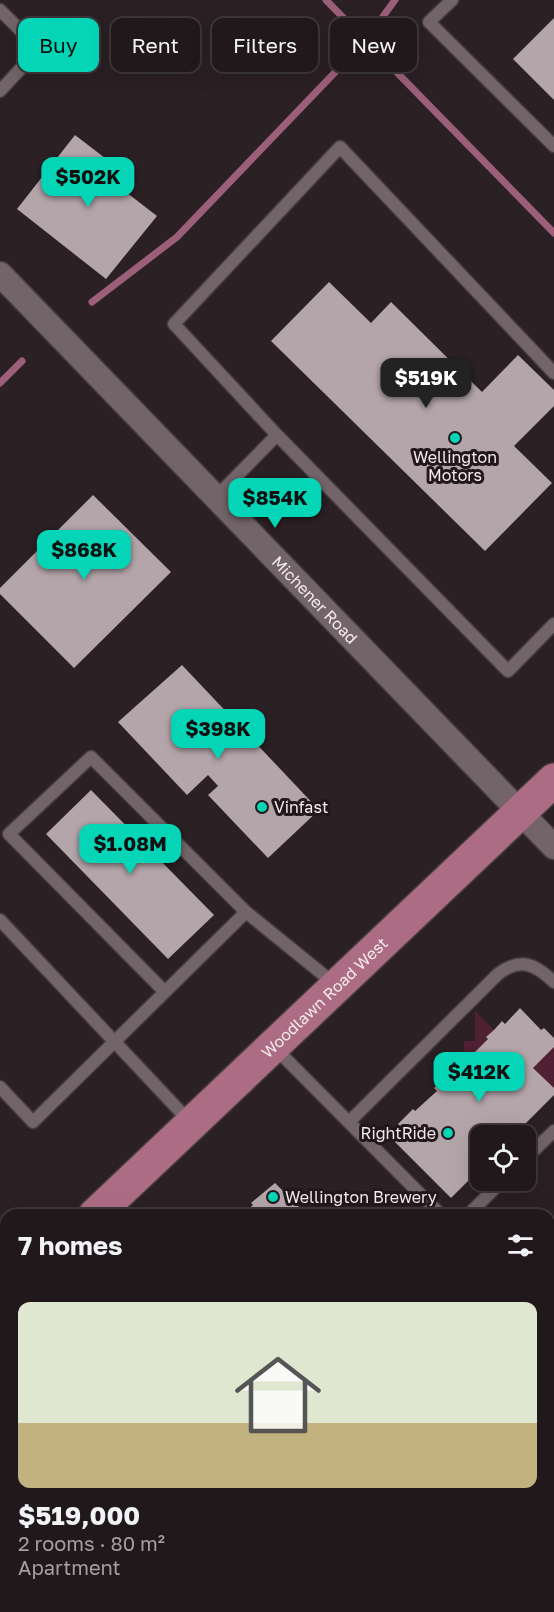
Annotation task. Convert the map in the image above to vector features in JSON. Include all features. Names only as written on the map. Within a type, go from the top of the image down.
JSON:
[{"type":"main road","name":"Woodlawn Road West","points":[[101,1209],[554,780]]},
{"type":"street","name":"Michener Road","points":[[0,274],[554,847]]},
{"type":"lane","points":[[452,0],[429,22],[554,146]]},
{"type":"lane","points":[[0,10],[39,49],[0,91]]},
{"type":"lane","points":[[554,373],[340,147],[174,324],[276,435],[508,671],[554,624]]},
{"type":"lane","points":[[216,497],[276,435]]},
{"type":"lane","points":[[165,992],[9,834],[92,757],[246,912],[337,986]]},
{"type":"lane","points":[[0,1087],[33,1122],[246,912]]},
{"type":"lane","points":[[0,920],[192,1124]]},
{"type":"lane","points":[[349,1122],[508,966],[520,963],[532,966],[554,982]]},
{"type":"lane","points":[[273,1047],[435,1209]]},
{"type":"lane","points":[[536,1148],[554,1131]]},
{"type":"lane","points":[[474,1209],[493,1191]]},
{"type":"shaded area","points":[[475,1011],[494,1030],[454,1073],[454,1052],[464,1051],[464,1041],[475,1041]]},
{"type":"shaded area","points":[[554,1047],[554,1088],[533,1068]]},
{"type":"building","points":[[554,18],[554,100],[513,59]]},
{"type":"building","points":[[75,135],[131,178],[122,189],[157,216],[106,279],[17,209]]},
{"type":"building","points":[[329,282],[371,323],[391,302],[482,392],[518,355],[554,390],[554,406],[514,446],[552,483],[485,551],[271,341]]},
{"type":"building","points":[[93,495],[171,572],[74,668],[0,594],[0,588]]},
{"type":"building","points":[[182,665],[319,810],[268,858],[208,795],[218,786],[208,775],[187,795],[118,722]]},
{"type":"building","points":[[91,790],[214,915],[168,959],[46,834]]},
{"type":"building","points":[[520,1008],[541,1030],[544,1028],[554,1038],[554,1047],[533,1068],[554,1088],[554,1095],[524,1125],[470,1125],[470,1179],[451,1198],[390,1137],[400,1127],[398,1124],[437,1091],[434,1088],[450,1073],[452,1075],[488,1039],[486,1037],[502,1021],[505,1024]]},
{"type":"building","name":"Wellington Brewery","points":[[275,1183],[301,1209],[248,1209],[253,1205],[251,1203]]},
{"type":"waterway","points":[[326,0],[554,233]]},
{"type":"waterway","points":[[92,302],[177,237],[366,40],[395,0]]},
{"type":"waterway","points":[[0,383],[22,361]]},
{"type":"place","name":"Wellington Motors","points":[[455,438]]},
{"type":"place","name":"Vinfast","points":[[262,807]]},
{"type":"place","name":"RightRide","points":[[448,1133]]},
{"type":"place","name":"Wellington Brewery","points":[[273,1197]]}]
